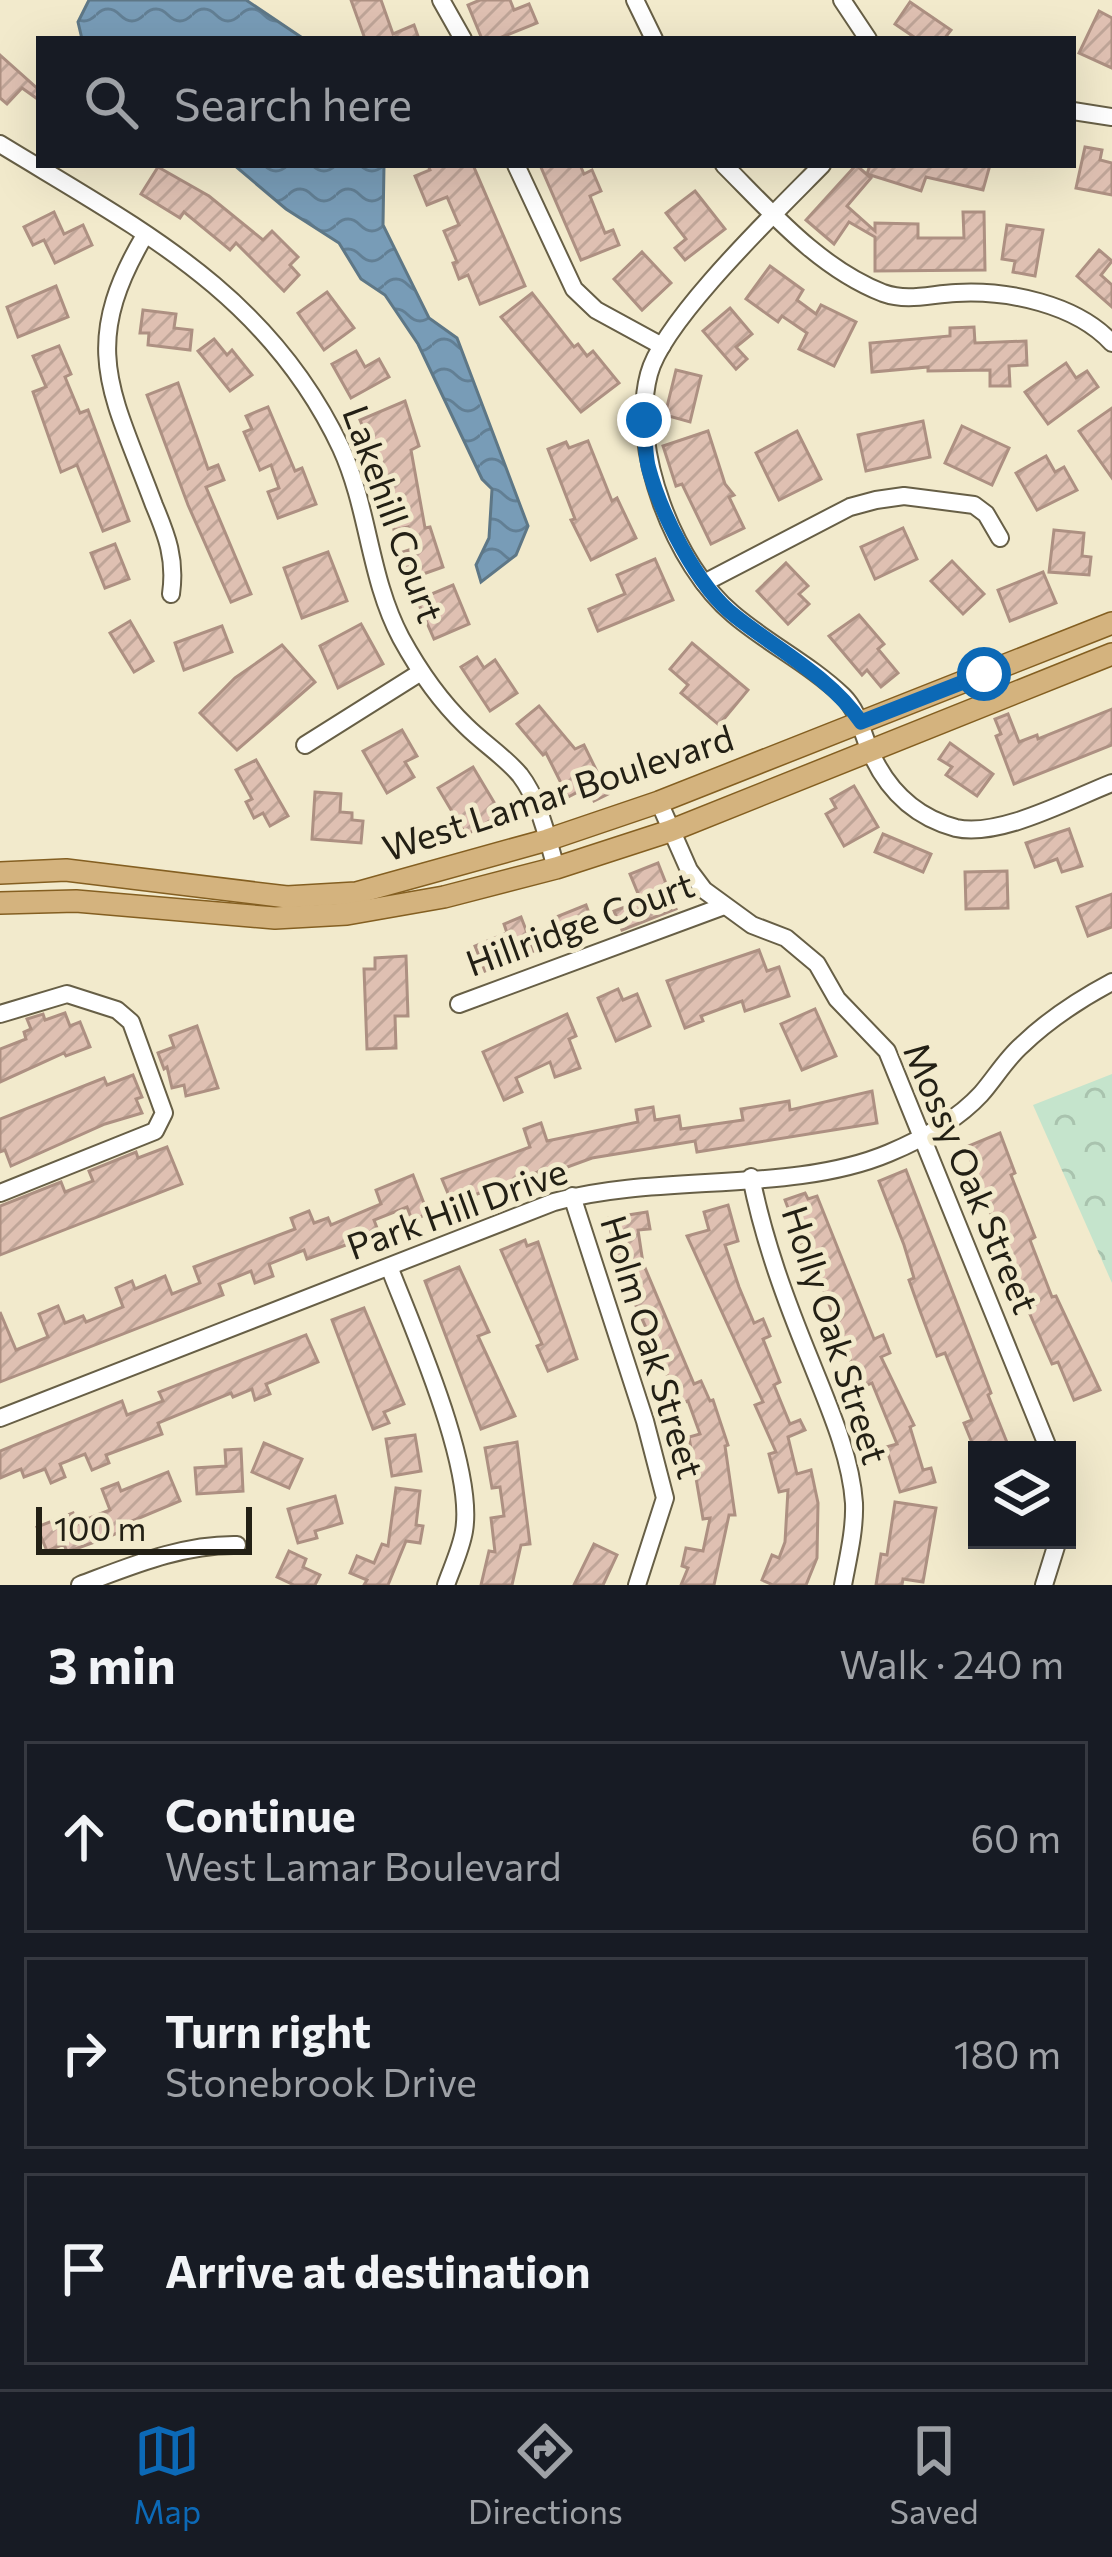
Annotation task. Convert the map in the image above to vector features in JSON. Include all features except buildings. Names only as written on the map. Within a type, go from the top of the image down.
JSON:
[{"type":"main road","name":"West Lamar Boulevard","points":[[0,873],[66,870],[287,897],[356,893],[547,840],[659,802],[1112,623]]},
{"type":"main road","name":"West Lamar Boulevard","points":[[0,903],[76,901],[299,916],[347,914],[444,897],[670,831],[1112,654]]},
{"type":"street","points":[[441,0],[461,36]]},
{"type":"street","points":[[635,0],[653,36]]},
{"type":"street","points":[[842,0],[866,36]]},
{"type":"street","points":[[1076,111],[1112,117]]},
{"type":"street","name":"Lakehill Court","points":[[0,144],[36,167]]},
{"type":"street","name":"Lakehill Court","points":[[38,168],[199,269],[279,348],[314,397],[342,450],[359,499],[373,568],[399,634],[462,723],[521,776],[539,813],[556,868]]},
{"type":"street","points":[[517,168],[574,289],[596,310],[662,346]]},
{"type":"street","points":[[727,168],[774,215],[848,276],[887,295],[918,298],[958,292],[1048,305],[1082,318],[1112,343]]},
{"type":"street","points":[[819,168],[673,328],[647,378],[648,466],[677,535],[704,583],[729,612],[844,697],[861,722],[870,751],[891,788],[916,813],[958,828],[1004,825],[1112,783]]},
{"type":"street","points":[[145,235],[117,287],[105,339],[112,392],[173,553],[170,593]]},
{"type":"street","points":[[704,583],[850,507],[876,500],[904,496],[974,506],[986,514],[1000,538]]},
{"type":"street","points":[[304,745],[422,672]]},
{"type":"street","name":"Mossy Oak Street","points":[[659,802],[689,870],[724,907],[786,938],[818,964],[836,999],[886,1051],[1045,1441]]},
{"type":"street","name":"Hillridge Court","points":[[459,1004],[724,907]]},
{"type":"street","name":"Park Hill Drive","points":[[0,1418],[572,1196],[838,1168],[884,1155],[923,1137],[977,1098],[1021,1045],[1079,1000],[1112,982]]},
{"type":"street","points":[[0,1014],[67,994],[117,1010],[130,1022],[164,1113],[155,1131],[0,1192]]},
{"type":"street","name":"Holly Oak Street","points":[[751,1177],[764,1240],[828,1405],[848,1472],[854,1500],[843,1585]]},
{"type":"street","name":"Holm Oak Street","points":[[572,1196],[665,1498],[637,1585]]},
{"type":"street","points":[[390,1269],[450,1432],[465,1499],[464,1531],[446,1585]]},
{"type":"street","points":[[80,1585],[150,1558],[212,1544],[237,1545]]},
{"type":"street","points":[[1044,1585],[1055,1549]]},
{"type":"green space","points":[[1112,1074],[1112,1283],[1033,1105]]},
{"type":"water","points":[[89,0],[246,0],[300,36],[81,36],[78,22]]},
{"type":"water","points":[[238,168],[384,168],[383,225],[429,318],[457,338],[528,526],[516,555],[481,582],[476,565],[489,538],[492,489],[482,479],[418,344],[385,295],[361,279],[339,243],[286,209]]},
{"type":"route","points":[[644,420],[648,466],[677,535],[704,583],[729,612],[844,697],[861,722],[984,674]]}]
